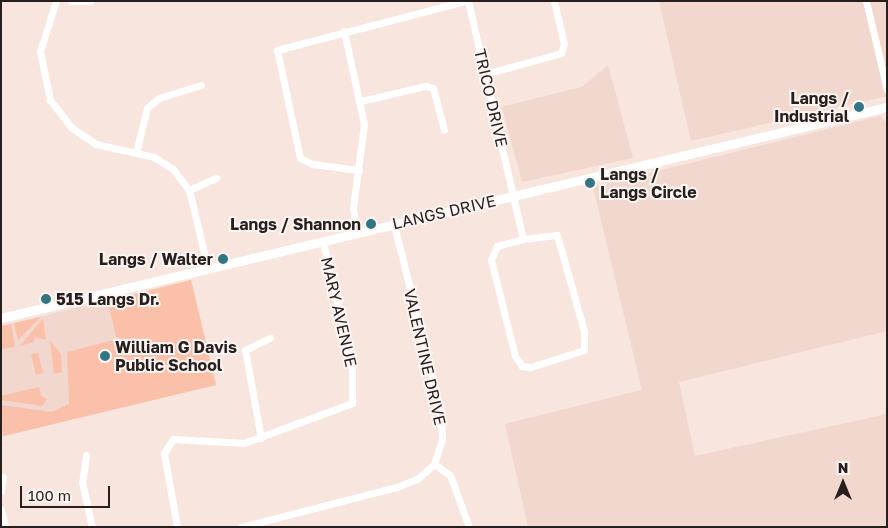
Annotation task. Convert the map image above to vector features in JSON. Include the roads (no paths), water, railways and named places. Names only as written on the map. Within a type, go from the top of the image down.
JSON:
[{"type":"street","points":[[56,1],[40,51],[50,100],[80,134],[105,148],[136,153],[164,162],[189,190],[208,269]]},
{"type":"street","points":[[71,1],[90,1]]},
{"type":"street","points":[[359,170],[312,164],[300,158],[276,55],[281,46],[467,1]]},
{"type":"street","name":"TRICO DRIVE","points":[[467,1],[524,238]]},
{"type":"street","points":[[485,74],[561,53],[564,44],[554,1]]},
{"type":"street","points":[[866,1],[887,90]]},
{"type":"street","points":[[344,31],[361,101],[364,135],[353,208],[357,234]]},
{"type":"street","points":[[136,153],[147,108],[159,98],[201,85]]},
{"type":"street","points":[[361,101],[425,86],[433,88],[444,130]]},
{"type":"street","name":"LANGS DRIVE","points":[[1,318],[887,107]]},
{"type":"street","points":[[189,190],[216,178]]},
{"type":"street","name":"VALENTINE DRIVE","points":[[394,224],[441,413],[442,440],[434,464]]},
{"type":"street","points":[[557,236],[586,342],[578,354],[531,367],[522,366],[515,356],[491,260],[497,246],[524,238],[557,236]]},
{"type":"street","name":"MARY AVENUE","points":[[177,527],[164,453],[167,444],[179,438],[228,444],[261,438],[352,403],[352,365],[323,242]]},
{"type":"street","points":[[261,438],[246,350],[270,338]]},
{"type":"street","points":[[86,455],[82,482],[92,527]]},
{"type":"street","points":[[240,527],[261,524],[397,487],[416,479],[434,464],[453,480],[469,527]]},
{"type":"street","points":[[1,491],[3,477]]},
{"type":"street","points":[[1,509],[6,527]]},
{"type":"place","name":"Langs / Industrial","points":[[859,107]]},
{"type":"place","name":"Langs / Langs Circle","points":[[590,183]]},
{"type":"place","name":"Langs / Shannon","points":[[371,224]]},
{"type":"place","name":"Langs / Walter","points":[[223,259]]},
{"type":"place","name":"515 Langs Dr.","points":[[46,299]]},
{"type":"place","name":"William G Davis Public School","points":[[105,356]]}]
